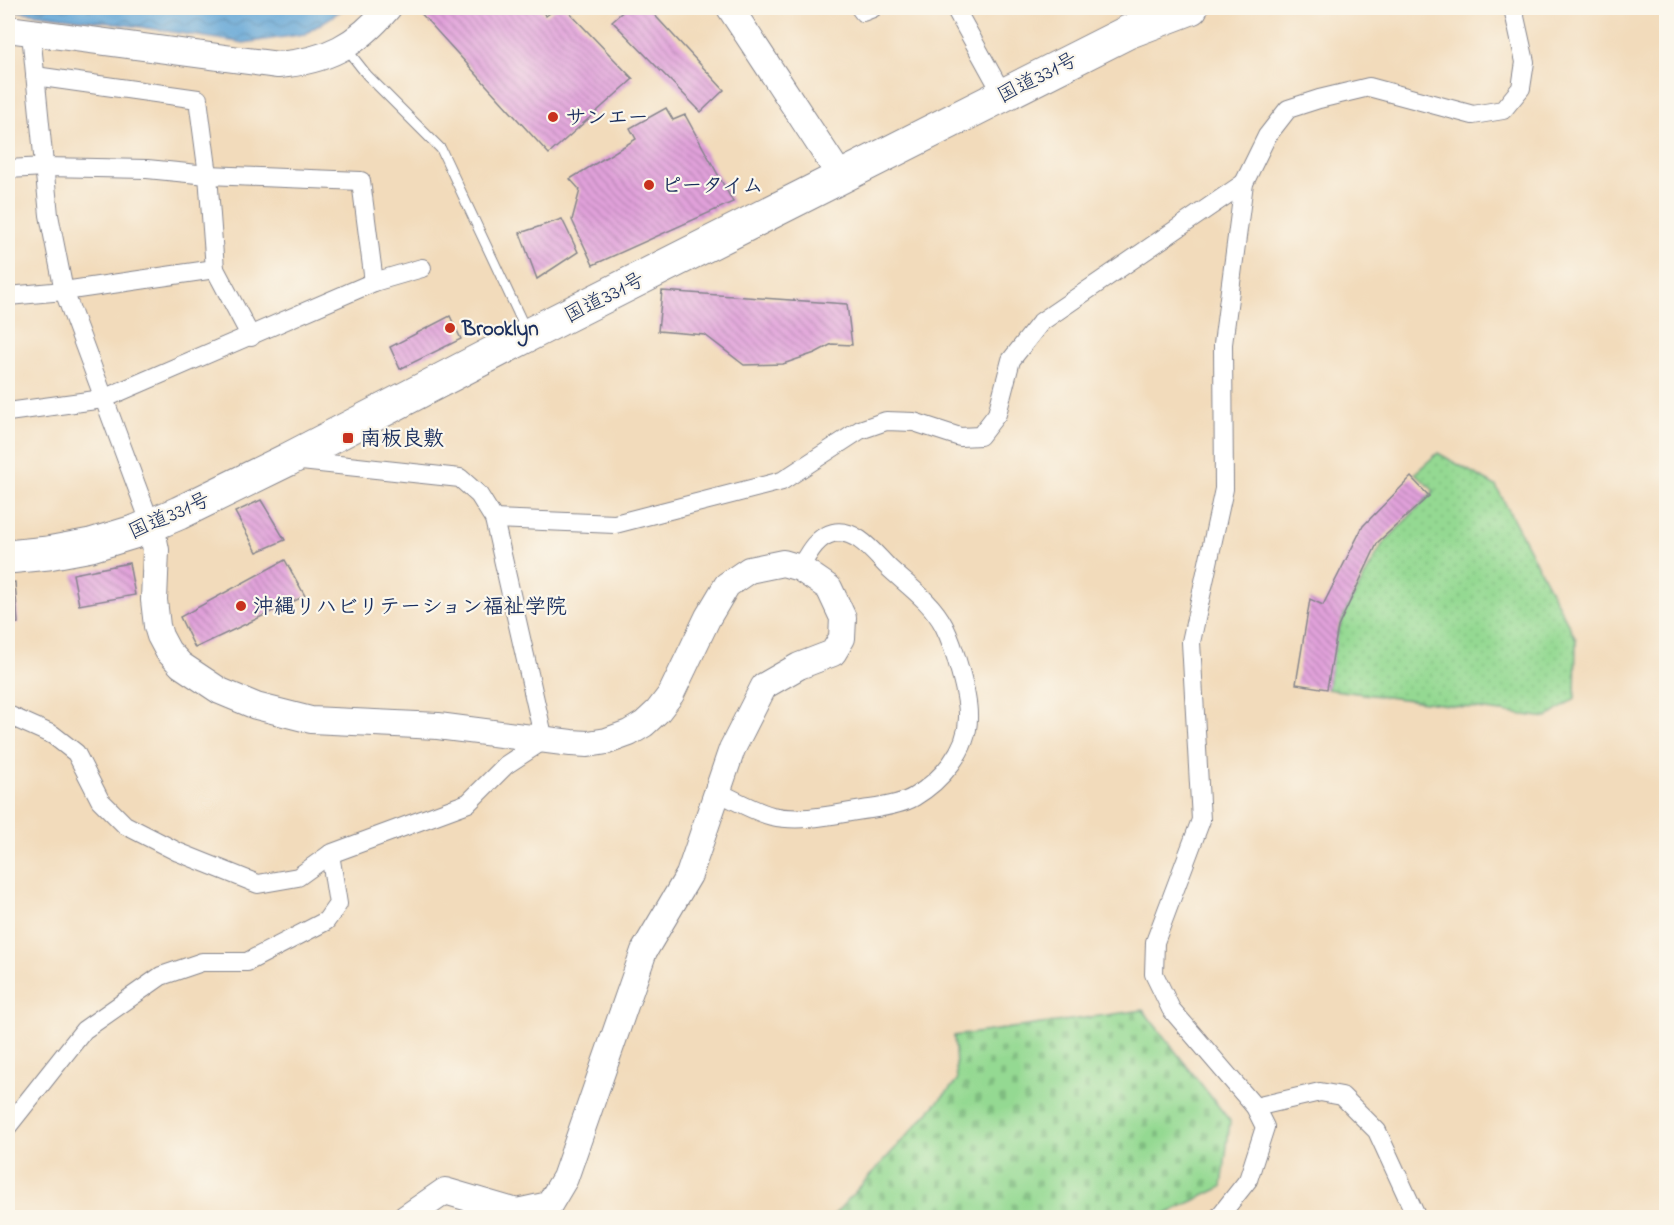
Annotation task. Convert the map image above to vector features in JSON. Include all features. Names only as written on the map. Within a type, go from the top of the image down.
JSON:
[{"type":"highway","name":"国道331号","points":[[8,557],[76,548],[122,536],[152,525],[287,460],[528,335],[1128,32],[1191,8]]},
{"type":"street","points":[[388,8],[371,28],[345,47],[305,63],[278,65],[19,31],[35,76],[49,215],[64,291],[152,525],[156,550],[154,607],[157,627],[168,651],[181,665],[220,691],[256,706],[311,720],[422,724],[588,744],[607,741],[629,733],[644,724],[658,711],[671,694],[708,617],[727,585],[749,570],[783,563],[800,568],[829,588],[843,618],[842,638],[833,653],[799,666],[764,686],[732,749],[689,875],[644,951],[566,1178],[549,1205],[517,1212],[445,1191],[406,1218]]},
{"type":"street","points":[[730,8],[841,177]]},
{"type":"street","points":[[860,8],[863,12],[873,8]]},
{"type":"street","points":[[955,8],[1003,95]]},
{"type":"street","points":[[1218,1218],[1248,1180],[1265,1126],[1255,1107],[1171,1009],[1154,974],[1155,942],[1201,820],[1191,642],[1224,489],[1223,344],[1244,183],[1267,136],[1288,109],[1319,99],[1369,87],[1473,116],[1503,110],[1521,88],[1525,62],[1513,8]]},
{"type":"street","points":[[35,76],[198,99],[208,175],[215,269],[251,337]]},
{"type":"street","points":[[8,170],[45,167],[147,169],[208,175],[361,181],[375,282]]},
{"type":"street","points":[[494,519],[615,524],[782,481],[860,430],[885,421],[914,422],[960,437],[980,436],[997,414],[1011,360],[1041,322],[1244,183]]},
{"type":"street","points":[[8,412],[103,399],[375,282],[422,268]]},
{"type":"street","points":[[8,296],[64,291],[215,269]]},
{"type":"street","points":[[287,460],[460,478],[480,495],[494,519],[544,740]]},
{"type":"street","points":[[718,792],[770,815],[794,819],[885,807],[913,798],[938,779],[952,763],[963,742],[969,719],[965,689],[944,626],[924,598],[864,543],[851,534],[833,533],[815,543],[800,568]]},
{"type":"street","points":[[8,715],[53,735],[76,753],[100,800],[125,825],[178,852],[258,884],[298,877],[330,854],[468,803],[506,765],[544,740]]},
{"type":"street","points":[[8,1126],[84,1030],[162,976],[202,962],[247,962],[326,921],[338,904],[330,854]]},
{"type":"street","points":[[1255,1107],[1320,1092],[1342,1096],[1377,1131],[1417,1218]]},
{"type":"lane","points":[[345,47],[367,75],[441,149],[528,335]]},
{"type":"green space","points":[[1438,453],[1496,486],[1576,639],[1575,698],[1547,718],[1327,689],[1336,637],[1346,611],[1382,545],[1434,491],[1415,473]]},
{"type":"green space","points":[[1143,1010],[1230,1121],[1222,1187],[1160,1217],[832,1217],[957,1081],[954,1036]]},
{"type":"water","points":[[8,8],[345,8],[305,34],[244,43],[8,10]]},
{"type":"building","name":"サンエー","points":[[539,8],[546,16],[557,8],[565,8],[633,79],[549,154],[417,9]]},
{"type":"building","points":[[627,8],[648,8],[724,90],[701,112],[612,21]]},
{"type":"building","name":"ピータイム","points":[[666,108],[673,120],[685,115],[733,202],[593,265],[572,220],[580,190],[570,179],[636,139],[630,128]]},
{"type":"building","points":[[562,219],[578,252],[537,279],[520,233]]},
{"type":"building","points":[[662,291],[847,304],[852,345],[832,344],[815,353],[783,364],[744,365],[705,335],[658,331]]},
{"type":"building","points":[[450,316],[461,339],[400,369],[390,347]]},
{"type":"building","points":[[1411,477],[1429,496],[1378,542],[1338,627],[1327,689],[1296,684],[1310,599],[1323,605],[1363,526]]},
{"type":"building","points":[[261,500],[285,540],[257,552],[235,512]]},
{"type":"building","name":"沖縄リハビリテーション福祉学院","points":[[285,560],[305,596],[195,648],[180,617]]},
{"type":"building","points":[[129,563],[135,595],[79,605],[73,574]]},
{"type":"building","points":[[15,582],[18,623],[8,624],[8,583]]},
{"type":"place","name":"サンエー","points":[[553,117]]},
{"type":"place","name":"ピータイム","points":[[649,185]]},
{"type":"place","name":"Brooklyn","points":[[450,328]]},
{"type":"place","name":"南板良敷","points":[[348,438]]},
{"type":"place","name":"沖縄リハビリテーション福祉学院","points":[[241,606]]}]
